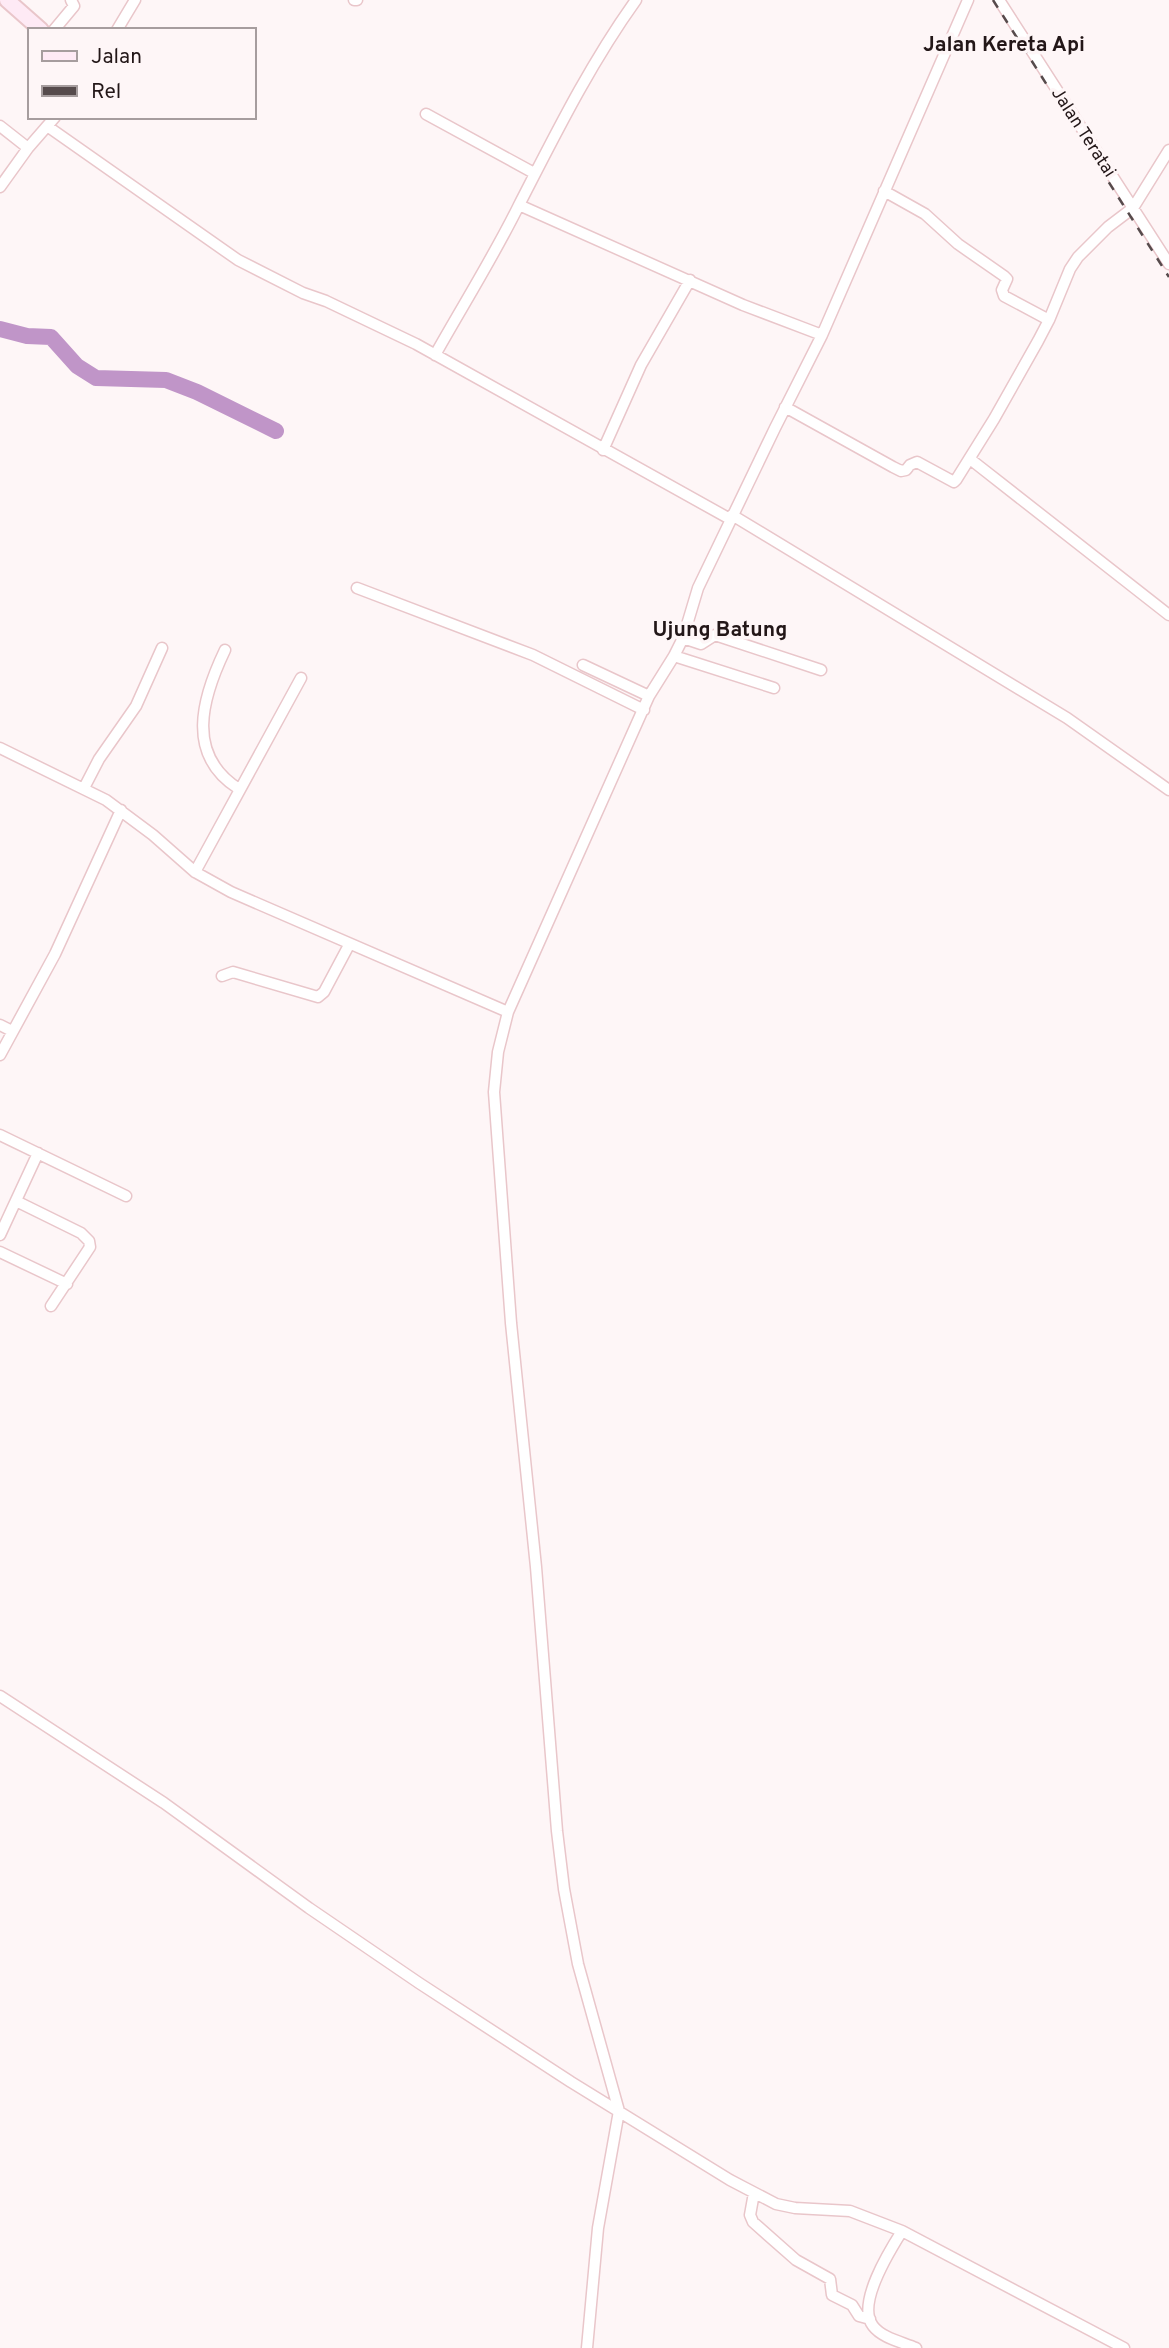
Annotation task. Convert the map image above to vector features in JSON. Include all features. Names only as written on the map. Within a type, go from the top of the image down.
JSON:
[{"type":"street","points":[[7,0],[39,28]]},
{"type":"street","points":[[56,28],[74,6],[71,0]]},
{"type":"street","points":[[118,28],[135,0]]},
{"type":"street","points":[[435,355],[602,49],[636,0]]},
{"type":"street","points":[[587,2348],[598,2228],[619,2111],[578,1964],[564,1889],[557,1831],[494,1105],[498,1052],[508,1012],[649,696],[683,638],[698,588],[822,335],[968,0]]},
{"type":"street","name":"Jalan Teratai","points":[[999,0],[1169,264]]},
{"type":"street","points":[[426,114],[534,173]]},
{"type":"street","points":[[0,187],[53,119]]},
{"type":"street","points":[[47,126],[238,260],[435,355],[603,450],[731,517],[1067,718],[1169,790]]},
{"type":"street","points":[[0,127],[28,148]]},
{"type":"street","points":[[785,407],[901,471],[917,462],[954,482],[970,459],[1049,320],[1067,275],[1078,257],[1108,227],[1133,208],[1169,150]]},
{"type":"street","points":[[884,191],[925,214],[958,244],[1004,276],[1007,279],[1002,290],[1004,296],[1049,320]]},
{"type":"street","points":[[519,205],[743,305],[822,335]]},
{"type":"street","points":[[603,450],[641,365],[690,280]]},
{"type":"street","points":[[970,459],[1169,615]]},
{"type":"street","points":[[357,588],[533,656],[644,710]]},
{"type":"street","points":[[683,638],[701,644],[715,635],[821,670]]},
{"type":"street","points":[[84,788],[99,760],[136,706],[162,648]]},
{"type":"street","points":[[225,650],[209,687],[203,718],[204,735],[213,764],[220,775],[239,789]]},
{"type":"street","points":[[674,656],[774,688]]},
{"type":"street","points":[[583,665],[649,696]]},
{"type":"street","points":[[195,872],[300,678]]},
{"type":"street","points":[[0,748],[84,788],[121,810],[195,872],[231,892],[508,1012]]},
{"type":"street","points":[[0,1055],[55,954],[121,810]]},
{"type":"street","points":[[222,976],[233,972],[318,997],[324,992],[349,945]]},
{"type":"street","points":[[0,1025],[12,1031]]},
{"type":"street","points":[[0,1135],[126,1196]]},
{"type":"street","points":[[0,1235],[38,1153]]},
{"type":"street","points":[[16,1202],[88,1238],[90,1247],[51,1306]]},
{"type":"street","points":[[0,1252],[67,1283]]},
{"type":"street","points":[[0,1696],[164,1803],[309,1908],[419,1983],[619,2111],[754,2193],[776,2204],[795,2208],[850,2211],[902,2231],[1124,2348]]},
{"type":"street","points":[[754,2193],[750,2215],[752,2222],[796,2260],[830,2279],[832,2295],[835,2298],[852,2305],[859,2316],[870,2319]]},
{"type":"street","points":[[902,2231],[879,2269],[870,2295],[870,2319],[872,2325],[887,2336],[916,2348]]},
{"type":"waterway","points":[[0,329],[27,336],[51,337],[77,366],[96,378],[166,380],[197,392],[276,431]]},
{"type":"railway","points":[[993,0],[1169,277]]},
{"type":"district","name":"Jalan Kereta Api","points":[[1004,44]]},
{"type":"district","name":"Ujung Batung","points":[[720,629]]}]
